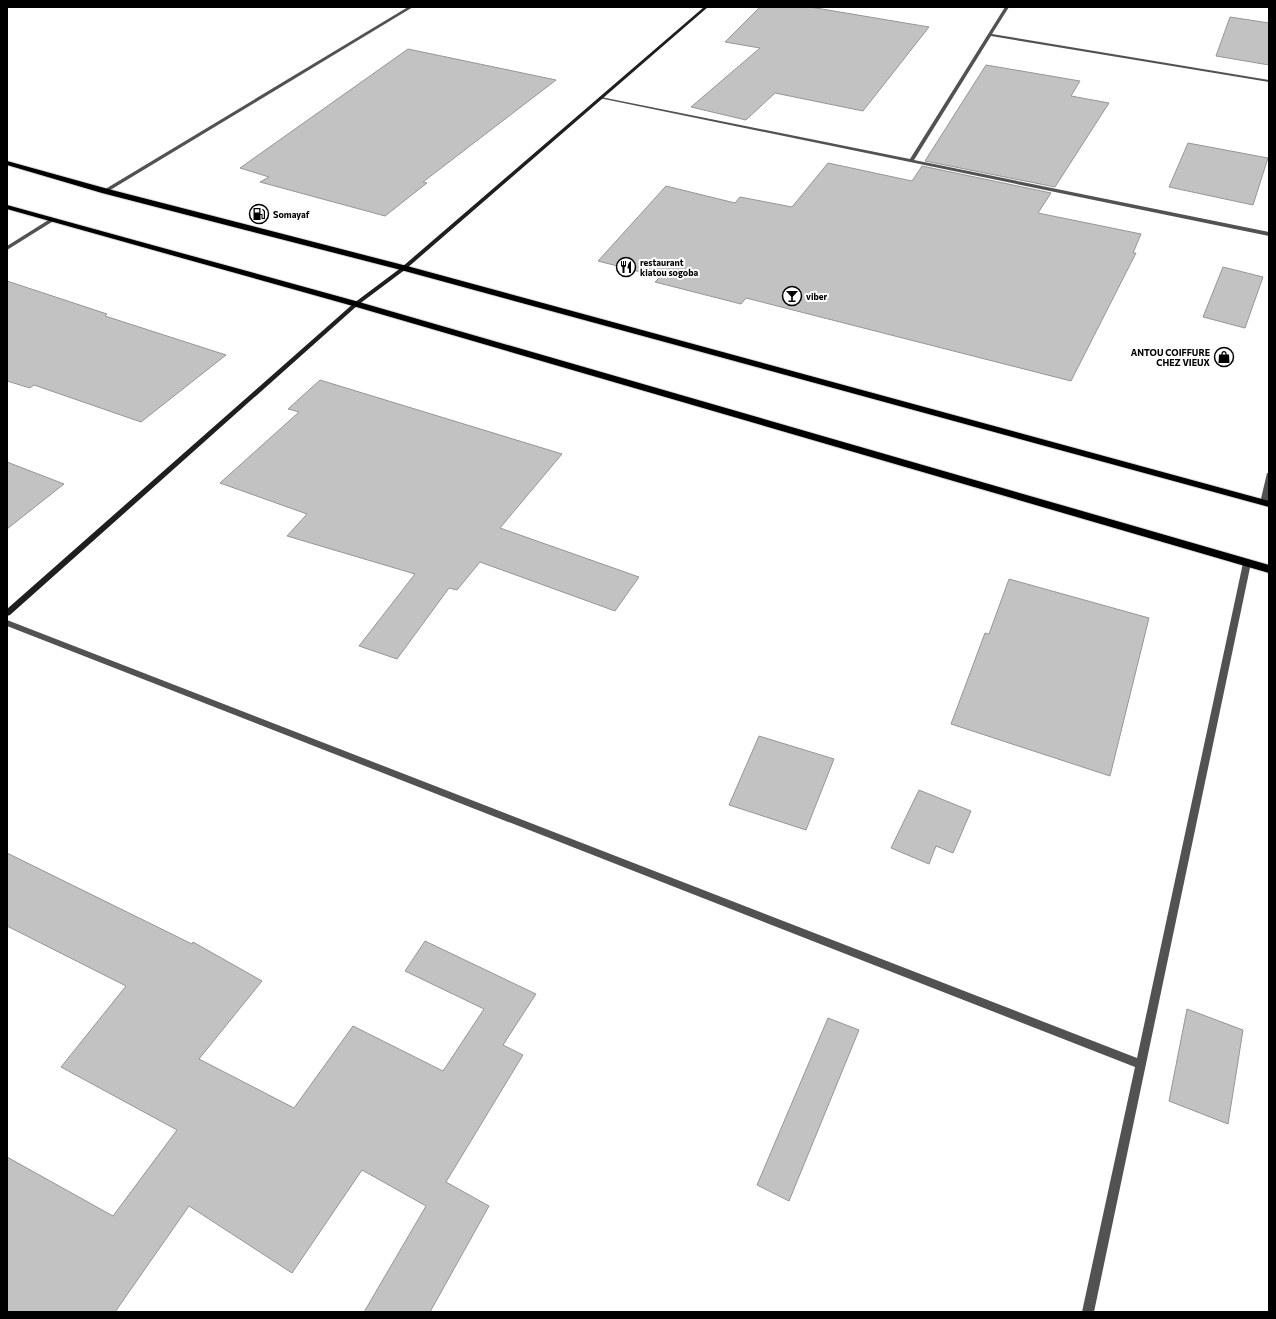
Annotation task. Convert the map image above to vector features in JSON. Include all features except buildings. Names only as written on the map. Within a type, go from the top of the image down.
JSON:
[{"type":"highway","points":[[7,163],[105,191],[404,268],[1266,504]]},
{"type":"highway","points":[[7,207],[356,304],[1269,569]]},
{"type":"street","points":[[105,191],[411,7]]},
{"type":"street","points":[[7,614],[356,304],[404,268],[706,7]]},
{"type":"street","points":[[911,161],[1007,7]]},
{"type":"street","points":[[990,35],[1269,81]]},
{"type":"street","points":[[601,98],[1269,234]]},
{"type":"street","points":[[7,248],[52,220]]},
{"type":"street","points":[[1266,504],[1269,475]]},
{"type":"street","points":[[1088,1312],[1247,563]]},
{"type":"street","points":[[7,623],[1140,1064]]},
{"type":"place","name":"Somayaf","points":[[259,214]]},
{"type":"place","name":"restaurant kiatou sogoba","points":[[626,267]]},
{"type":"place","name":"viber","points":[[792,296]]},
{"type":"place","name":"ANTOU COIFFURE CHEZ VIEUX","points":[[1224,357]]}]
